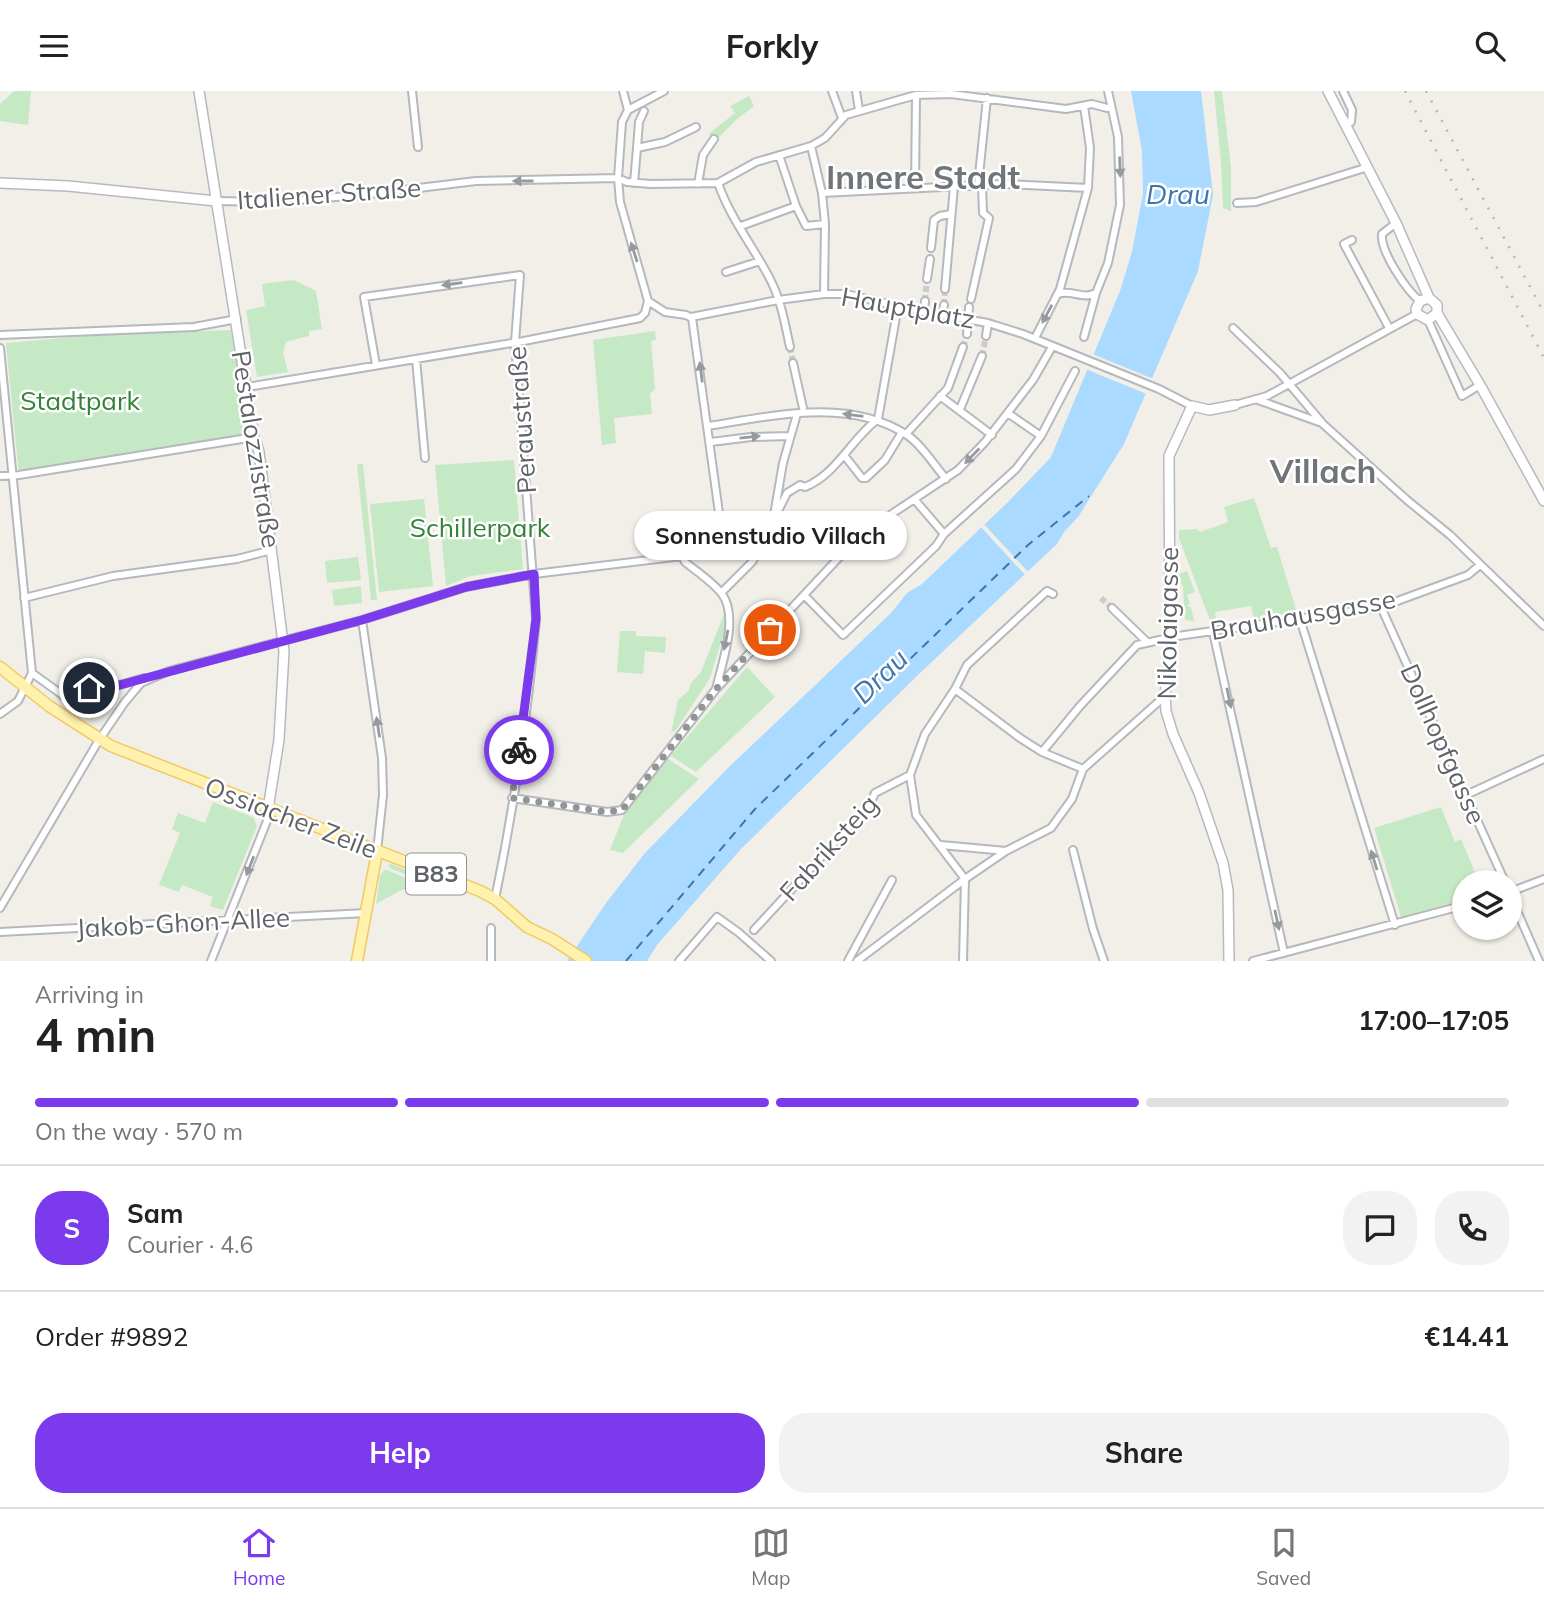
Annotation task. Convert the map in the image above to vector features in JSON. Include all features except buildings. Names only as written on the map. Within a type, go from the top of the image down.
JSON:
[{"type":"main road","name":"Ossiacher Zeile","points":[[0,667],[99,740],[152,764],[495,899],[527,927],[586,961]]},
{"type":"main road","points":[[357,961],[377,852]]},
{"type":"street","name":"Pestalozzistraße","points":[[200,91],[254,437],[259,452],[284,641],[279,740],[268,809]]},
{"type":"street","points":[[412,91],[418,147]]},
{"type":"street","points":[[623,91],[628,110]]},
{"type":"street","points":[[247,387],[637,320],[645,313],[648,301],[620,202],[618,178],[622,122],[628,110],[664,91]]},
{"type":"street","points":[[832,91],[842,118]]},
{"type":"street","points":[[856,91],[859,110]]},
{"type":"street","points":[[889,91],[890,101]]},
{"type":"street","points":[[1084,337],[1096,293],[1108,263],[1120,205],[1118,137],[1108,91]]},
{"type":"street","points":[[1328,91],[1396,223],[1424,300]]},
{"type":"street","points":[[1343,91],[1352,114],[1351,122],[1346,126]]},
{"type":"street","points":[[790,347],[778,300],[741,226],[725,205],[718,183],[756,162],[811,146],[825,138],[842,118],[859,110],[916,95],[951,94],[987,98],[998,95],[1023,104],[1066,109],[1092,104],[1107,108]]},
{"type":"street","points":[[915,188],[916,95]]},
{"type":"street","points":[[971,299],[989,218],[983,213],[980,185],[987,98]]},
{"type":"street","points":[[1035,338],[1058,294],[1088,188],[1090,148],[1084,106]]},
{"type":"street","points":[[635,183],[639,123],[644,111]]},
{"type":"street","points":[[638,148],[665,142],[696,127]]},
{"type":"street","points":[[698,184],[703,155],[714,139]]},
{"type":"street","points":[[811,146],[822,193],[825,224],[824,294]]},
{"type":"street","points":[[779,155],[796,206],[806,226],[825,224]]},
{"type":"street","points":[[1237,203],[1256,202],[1368,167]]},
{"type":"street","name":"Italiener Straße","points":[[0,183],[68,186],[216,201],[273,202],[361,195],[475,181],[618,178],[635,183],[718,183]]},
{"type":"street","points":[[822,193],[980,185],[1088,188]]},
{"type":"street","points":[[946,289],[954,186]]},
{"type":"street","points":[[741,226],[796,206]]},
{"type":"street","points":[[931,248],[934,220],[951,214]]},
{"type":"street","points":[[1396,223],[1382,234],[1382,243],[1406,285],[1424,300],[1437,305],[1437,313],[1544,501]]},
{"type":"street","points":[[1352,240],[1344,244],[1388,326]]},
{"type":"street","points":[[1349,253],[1357,249]]},
{"type":"street","points":[[927,279],[930,259]]},
{"type":"street","points":[[726,272],[760,261]]},
{"type":"street","name":"Peraustraße","points":[[376,365],[364,297],[520,275],[515,342],[536,619],[532,664],[495,899]]},
{"type":"street","points":[[1058,294],[1064,292],[1088,297],[1096,293]]},
{"type":"street","name":"Hauptplatz","points":[[692,318],[778,300],[846,294],[942,316],[988,323],[1035,338],[1192,406]]},
{"type":"street","points":[[1417,314],[1416,309],[1424,300]]},
{"type":"street","points":[[63,696],[67,690],[116,686],[362,620],[466,587],[534,574],[682,557],[712,535],[718,529],[720,520],[708,426],[692,318],[665,312],[648,301]]},
{"type":"street","points":[[924,312],[925,301]]},
{"type":"street","points":[[942,316],[944,305]]},
{"type":"street","points":[[721,593],[752,562],[787,493],[800,485],[811,485],[826,474],[878,419],[898,306]]},
{"type":"street","points":[[967,334],[969,307]]},
{"type":"street","points":[[1427,320],[1437,313]]},
{"type":"street","points":[[1417,314],[1427,320],[1462,395],[1480,385]]},
{"type":"street","points":[[1192,406],[1209,410],[1258,400],[1417,314]]},
{"type":"street","points":[[0,335],[194,327],[237,319]]},
{"type":"street","points":[[986,336],[988,323]]},
{"type":"street","points":[[1233,328],[1289,384],[1323,424],[1407,500],[1450,534],[1544,626]]},
{"type":"street","points":[[844,455],[862,478],[866,478],[885,460],[904,433],[948,388],[963,347]]},
{"type":"street","points":[[512,798],[607,812],[622,810],[716,689],[860,535],[958,470],[992,435],[1044,364],[1052,347]]},
{"type":"street","points":[[0,348],[32,674],[18,701],[0,714]]},
{"type":"street","points":[[960,409],[982,356]]},
{"type":"street","points":[[416,359],[425,458]]},
{"type":"street","points":[[773,521],[789,436],[800,411],[793,363]]},
{"type":"street","points":[[803,595],[842,635],[936,546],[944,534],[1016,469],[1041,436],[1074,371]]},
{"type":"street","points":[[940,396],[992,435]]},
{"type":"street","points":[[1258,400],[1323,424]]},
{"type":"street","name":"Nikolaigasse","points":[[1192,406],[1169,456],[1170,638],[1165,696],[1166,711],[1173,734],[1199,793],[1223,863],[1228,890],[1228,961]]},
{"type":"street","points":[[708,426],[800,411],[878,419],[904,433],[946,479]]},
{"type":"street","points":[[1009,414],[1041,436]]},
{"type":"street","points":[[710,442],[769,435],[784,438],[789,436]]},
{"type":"street","points":[[0,476],[254,437]]},
{"type":"street","points":[[915,500],[944,534]]},
{"type":"street","points":[[24,598],[113,576],[237,559],[272,550]]},
{"type":"street","points":[[682,557],[721,593],[727,605],[730,622],[716,689]]},
{"type":"street","name":"Brauhausgasse","points":[[1042,752],[1137,645],[1381,607],[1468,575],[1480,565]]},
{"type":"street","name":"Fabriksteig","points":[[965,879],[916,815],[910,775],[925,734],[955,689],[967,665],[1047,591],[1053,594]]},
{"type":"street","name":"Dollhopfgasse","points":[[1381,607],[1500,870]]},
{"type":"street","points":[[1112,608],[1147,642]]},
{"type":"street","points":[[1300,619],[1395,925]]},
{"type":"street","points":[[362,620],[383,758],[383,795],[377,852]]},
{"type":"street","points":[[1213,632],[1284,953]]},
{"type":"street","points":[[32,674],[82,709]]},
{"type":"street","points":[[0,908],[99,740],[141,683],[154,676]]},
{"type":"street","points":[[116,686],[125,702]]},
{"type":"street","points":[[955,689],[1042,752],[1083,769]]},
{"type":"street","points":[[857,961],[965,879],[1006,851],[1051,828],[1072,799],[1083,769],[1165,696]]},
{"type":"street","points":[[1466,795],[1544,759]]},
{"type":"street","name":"Fabriksteig","points":[[754,930],[870,804],[874,793],[910,775]]},
{"type":"street","points":[[211,961],[267,821],[268,809]]},
{"type":"street","points":[[941,845],[1006,851]]},
{"type":"street","points":[[1073,850],[1104,961]]},
{"type":"street","points":[[963,961],[965,879]]},
{"type":"street","points":[[1522,889],[1544,879]]},
{"type":"street","points":[[848,961],[892,880]]},
{"type":"street","points":[[1253,961],[1452,909]]},
{"type":"street","name":"Jakob-Ghon-Allee","points":[[0,933],[366,913]]},
{"type":"street","points":[[679,961],[717,917],[771,961]]},
{"type":"street","points":[[1522,922],[1539,961]]},
{"type":"street","points":[[491,928],[491,961]]},
{"type":"green space","points":[[14,91],[31,91],[28,125],[0,121],[0,104]]},
{"type":"green space","points":[[1214,91],[1222,91],[1231,168],[1231,211],[1223,208]]},
{"type":"green space","points":[[749,96],[754,106],[715,141],[709,136],[735,113],[730,106]]},
{"type":"green space","points":[[294,280],[316,291],[322,329],[309,331],[309,336],[286,342],[283,353],[288,372],[257,377],[246,310],[265,306],[262,284]]},
{"type":"green space","name":"Stadtpark","points":[[231,330],[248,438],[19,475],[6,343],[86,336]]},
{"type":"green space","points":[[655,331],[656,340],[651,341],[655,389],[650,394],[652,414],[614,418],[616,443],[602,445],[593,340]]},
{"type":"green space","name":"Schillerpark","points":[[514,460],[523,569],[471,576],[446,586],[435,465]]},
{"type":"green space","points":[[357,464],[363,464],[377,600],[371,600]]},
{"type":"green space","points":[[1254,498],[1271,548],[1277,547],[1297,613],[1254,619],[1251,606],[1215,612],[1217,625],[1212,626],[1179,538],[1179,530],[1197,529],[1200,532],[1228,522],[1224,507]]},
{"type":"green space","points":[[424,499],[433,586],[379,592],[370,504]]},
{"type":"green space","points":[[358,557],[361,580],[327,583],[325,561]]},
{"type":"green space","points":[[1187,571],[1195,592],[1187,595],[1190,604],[1187,606],[1191,607],[1194,621],[1185,620],[1183,587],[1177,575]]},
{"type":"green space","points":[[361,586],[362,603],[334,606],[332,590]]},
{"type":"green space","points":[[724,614],[727,623],[710,678],[676,730],[671,733],[678,700],[689,690],[691,683],[701,672]]},
{"type":"green space","points":[[620,631],[636,631],[636,636],[666,637],[665,653],[645,651],[643,674],[617,672]]},
{"type":"green space","points":[[747,667],[775,697],[696,772],[671,756]]},
{"type":"green space","points":[[665,757],[699,779],[623,853],[610,850],[625,812]]},
{"type":"green space","points":[[213,802],[253,817],[257,826],[223,910],[210,906],[213,897],[182,885],[179,892],[159,885],[180,833],[172,829],[178,813],[205,823]]},
{"type":"green space","points":[[1441,807],[1455,842],[1461,839],[1474,870],[1452,870],[1452,903],[1401,917],[1374,828]]},
{"type":"green space","points":[[388,865],[443,885],[431,885],[390,868]]},
{"type":"green space","points":[[384,870],[422,885],[401,890],[376,904],[380,876]]},
{"type":"water","name":"Drau","points":[[1131,91],[1201,91],[1213,195],[1198,271],[1124,444],[1078,517],[1057,544],[919,674],[740,850],[657,945],[647,961],[567,961],[606,903],[645,853],[729,767],[891,613],[907,593],[922,584],[1051,457],[1120,291],[1132,252],[1143,193],[1142,151]]},
{"type":"pier","points":[[1090,353],[1156,380],[1149,395],[1083,368]]},
{"type":"pier","points":[[982,522],[1030,574],[1027,577],[979,525]]},
{"type":"ferry route","points":[[626,961],[755,809],[1028,545],[1089,496]]},
{"type":"tunnel","points":[[925,301],[927,279]]},
{"type":"tunnel","points":[[944,305],[945,289]]},
{"type":"tunnel","points":[[963,347],[967,334]]},
{"type":"tunnel","points":[[982,356],[986,336]]},
{"type":"tunnel","points":[[790,347],[793,363]]},
{"type":"tunnel","points":[[1101,598],[1112,608]]},
{"type":"railway","points":[[1405,91],[1544,358]]},
{"type":"railway","points":[[1426,91],[1544,313]]},
{"type":"way so far","points":[[519,750],[512,798],[607,812],[622,810],[716,689],[770,630]]},
{"type":"place","name":"Sonnenstudio Villach","points":[[770,630]]},
{"type":"district","name":"Innere Stadt","points":[[923,177]]},
{"type":"district","name":"Villach","points":[[1323,471]]},
{"type":"route","points":[[89,688],[116,686],[362,620],[466,587],[534,574],[536,619],[519,750]]}]
